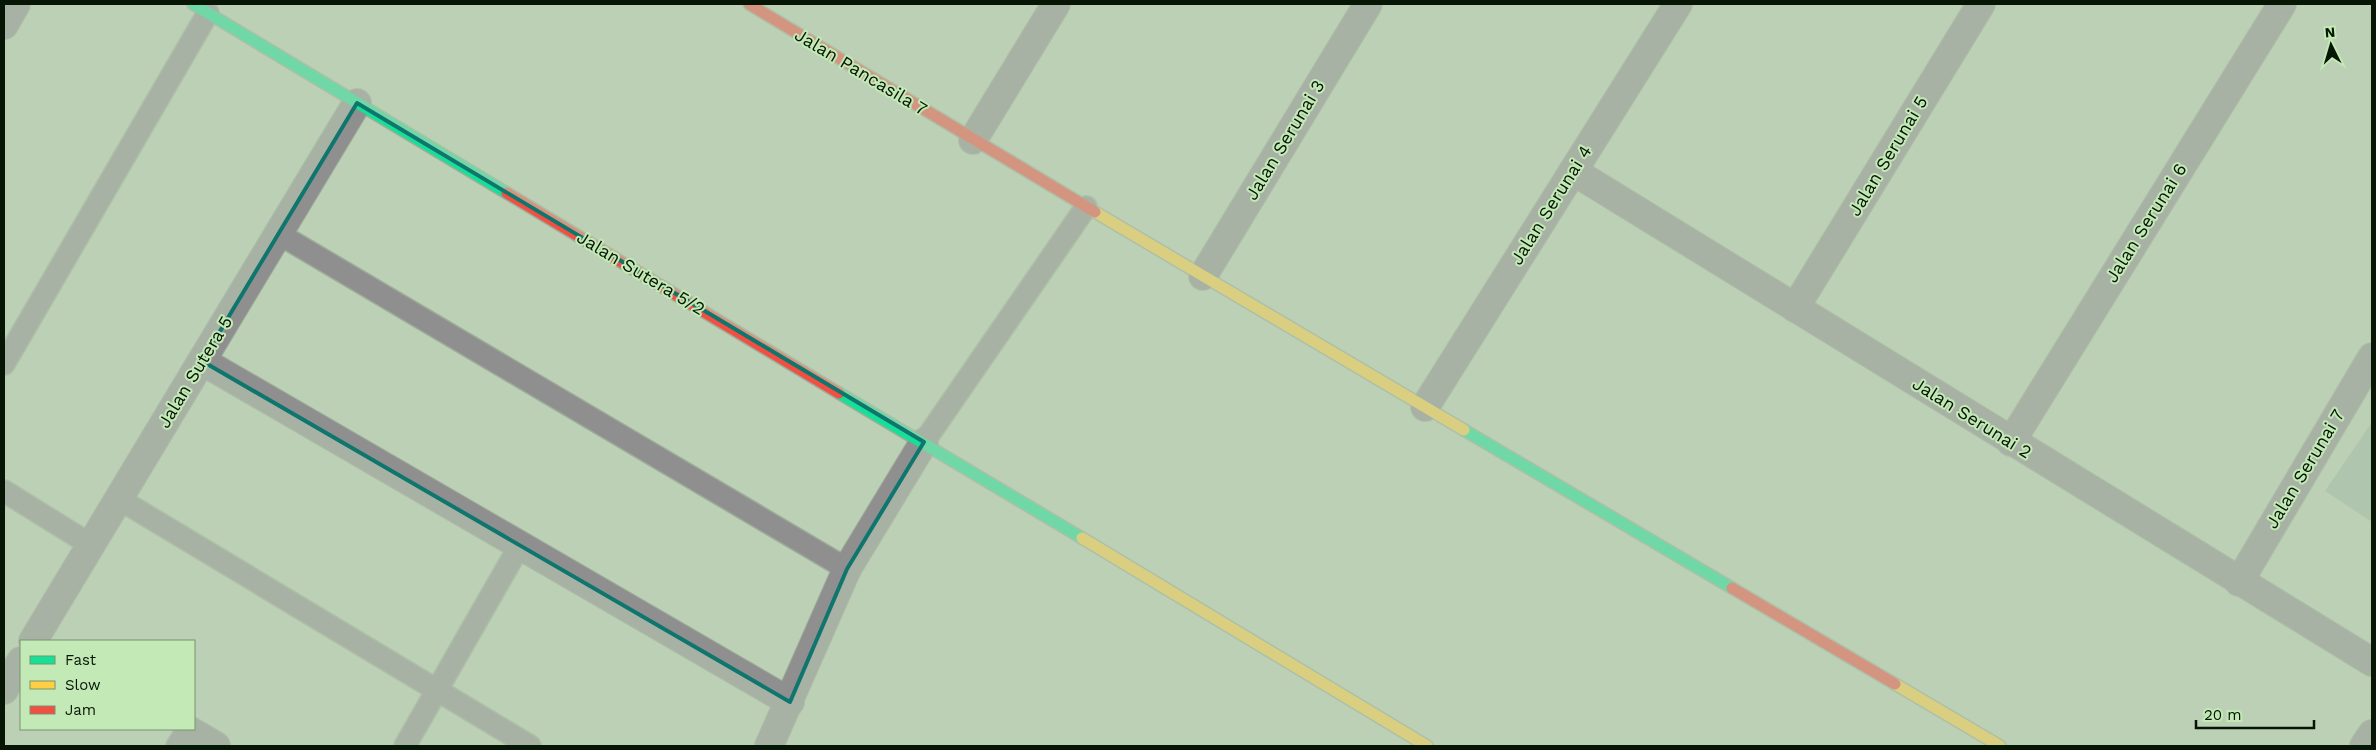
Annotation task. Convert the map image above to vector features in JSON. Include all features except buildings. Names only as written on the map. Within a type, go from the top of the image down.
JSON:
[{"type":"street","points":[[4,25],[16,4]]},
{"type":"street","name":"Jalan Pancasila 7","points":[[749,4],[973,140],[2000,746]]},
{"type":"street","points":[[973,140],[1056,4]]},
{"type":"street","name":"Jalan Serunai 3","points":[[1203,276],[1368,4]]},
{"type":"street","name":"Jalan Serunai 4","points":[[1425,407],[1678,4]]},
{"type":"street","name":"Jalan Serunai 5","points":[[1795,308],[1981,4]]},
{"type":"street","name":"Jalan Serunai 6","points":[[2011,442],[2282,4]]},
{"type":"street","name":"Jalan Sutera 5/2","points":[[201,8],[1427,746]]},
{"type":"street","name":"Jalan Sutera 5","points":[[35,640],[358,103]]},
{"type":"street","name":"Jalan Serunai 2","points":[[1573,171],[2011,442],[2372,662]]},
{"type":"street","name":"Jalan Serunai 7","points":[[2239,582],[2372,357]]},
{"type":"street","points":[[202,361],[790,702]]},
{"type":"street","points":[[769,746],[847,569],[924,442]]},
{"type":"street","name":"Jalan Sutera 5","points":[[4,690],[20,664]]},
{"type":"street","points":[[189,730],[216,746]]},
{"type":"street","points":[[2364,746],[2372,734]]},
{"type":"lane","points":[[4,364],[201,8]]},
{"type":"lane","points":[[924,442],[1086,207]]},
{"type":"lane","points":[[279,234],[847,569]]},
{"type":"lane","points":[[4,491],[91,545]]},
{"type":"lane","points":[[119,499],[530,746]]},
{"type":"lane","points":[[404,746],[520,545]]},
{"type":"lane","points":[[177,746],[186,730]]},
{"type":"highlighted area","points":[[357,103],[924,442],[847,569],[790,702],[202,361]]},
{"type":"traffic: fast","points":[[193,4],[507,193]]},
{"type":"traffic: fast","points":[[839,393],[1082,538]]},
{"type":"traffic: fast","points":[[1464,430],[1732,588]]},
{"type":"traffic: slow","points":[[1095,212],[1464,430]]},
{"type":"traffic: slow","points":[[1082,538],[1427,746]]},
{"type":"traffic: slow","points":[[1895,684],[2000,746]]},
{"type":"traffic: jam","points":[[749,4],[1095,212]]},
{"type":"traffic: jam","points":[[507,193],[839,393]]},
{"type":"traffic: jam","points":[[1732,588],[1895,684]]}]
